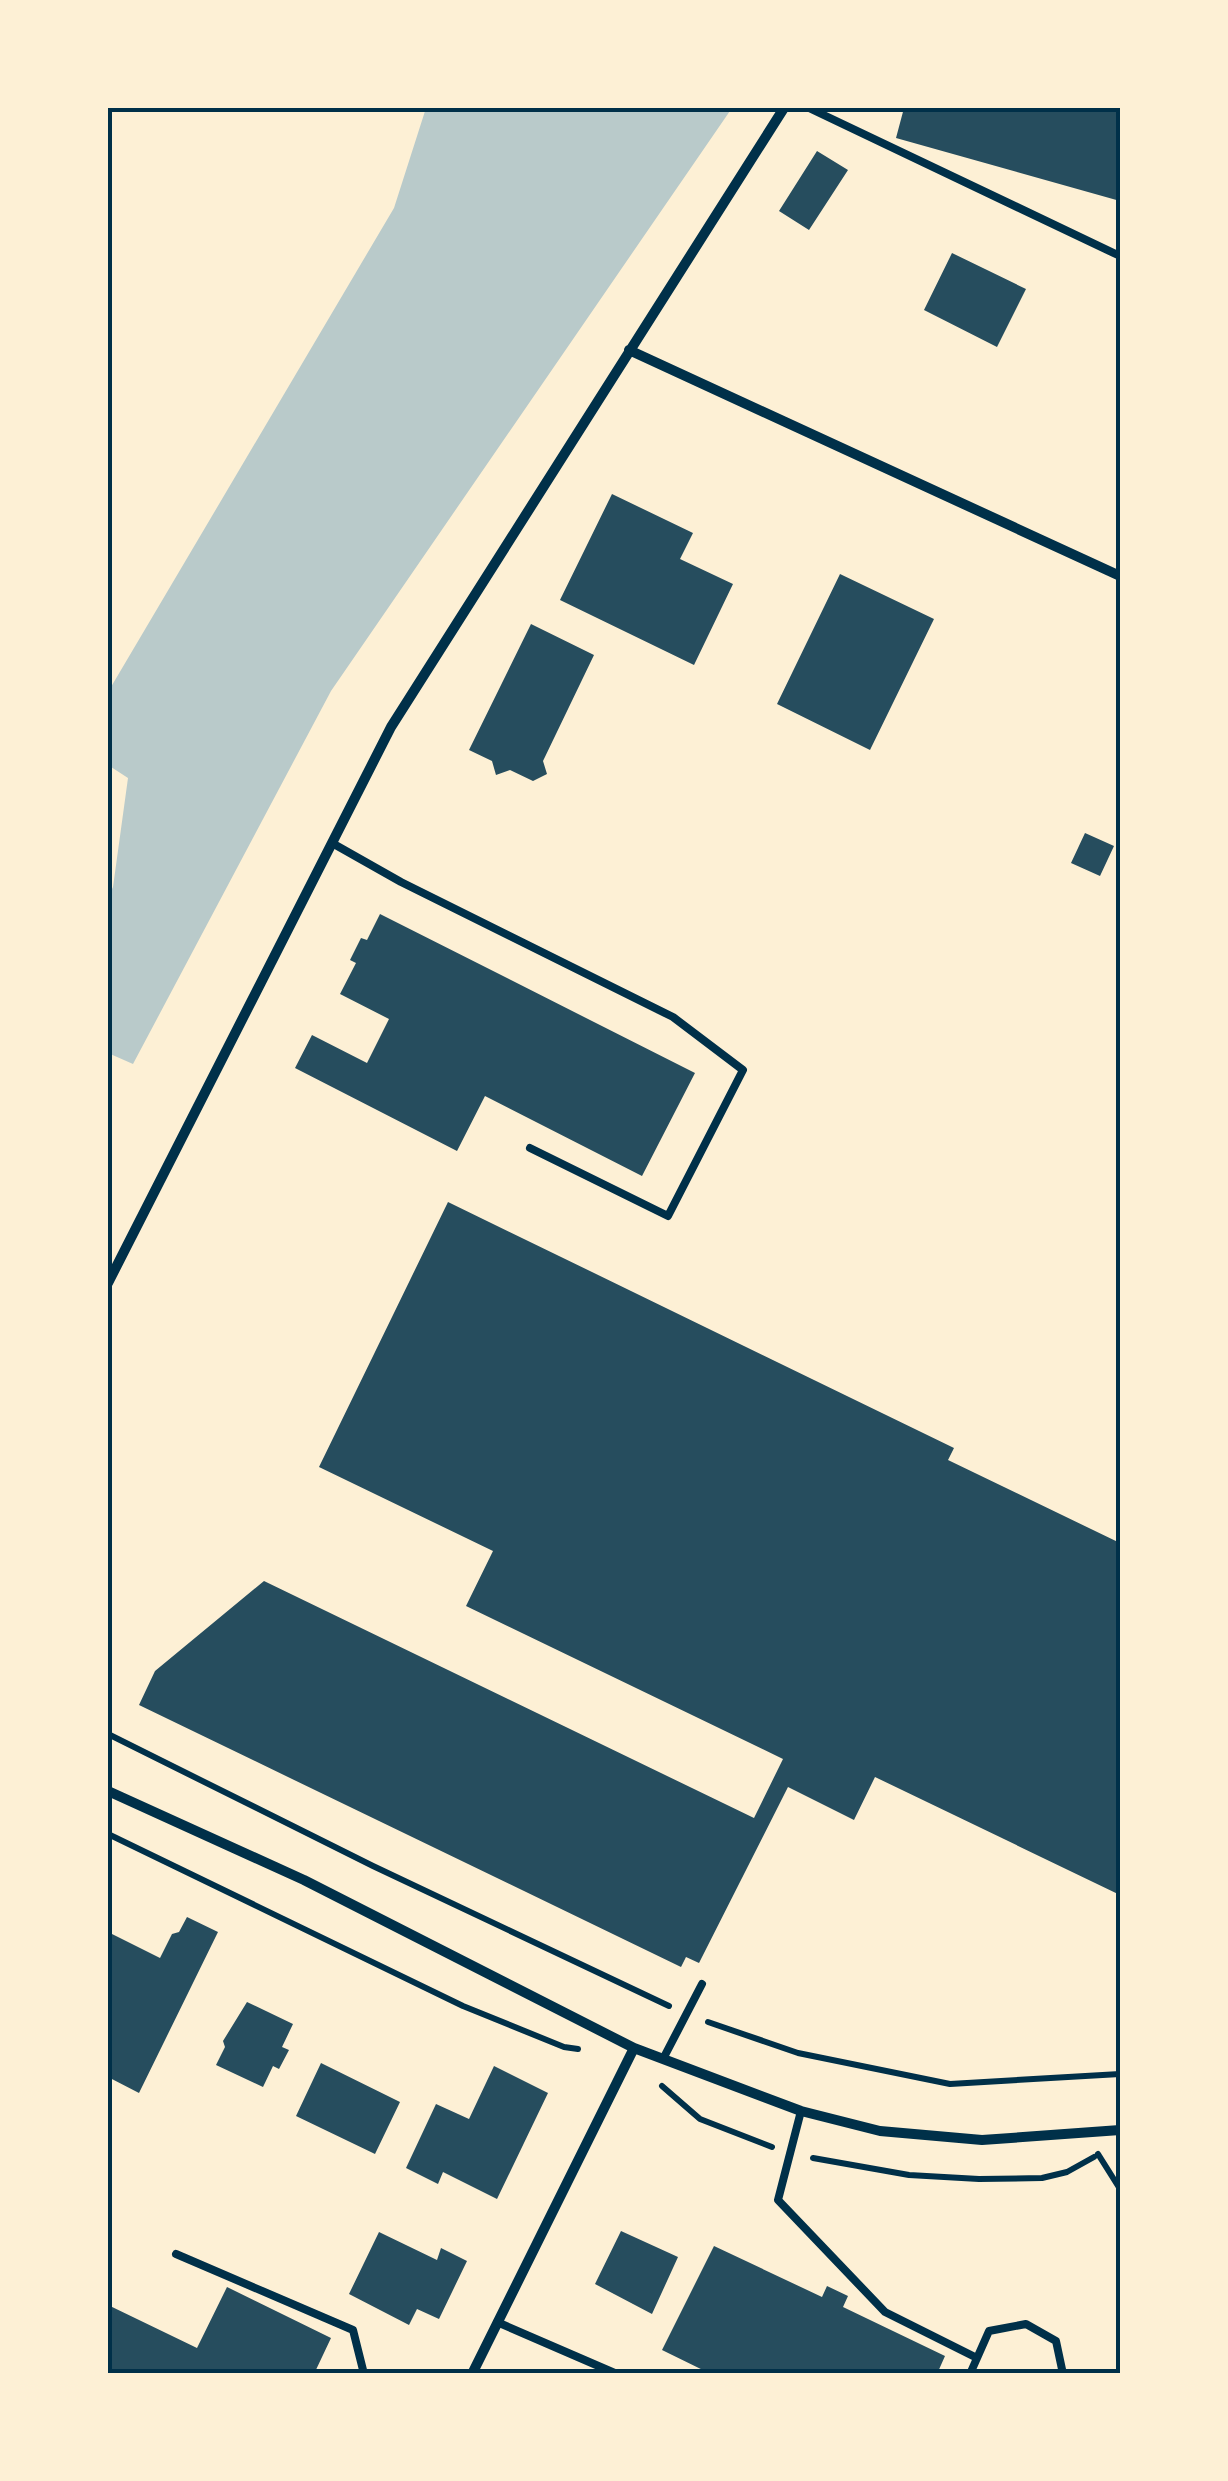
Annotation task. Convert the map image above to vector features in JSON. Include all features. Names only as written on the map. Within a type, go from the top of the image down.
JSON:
[{"type":"street","points":[[108,1283],[392,727],[784,108]]},
{"type":"street","points":[[629,350],[1120,576]]},
{"type":"street","points":[[108,1791],[304,1880],[634,2048],[801,2111],[880,2130],[982,2140],[1120,2130]]},
{"type":"street","points":[[472,2374],[634,2048]]},
{"type":"lane","points":[[809,108],[1120,256]]},
{"type":"lane","points":[[332,843],[401,882],[673,1017],[744,1070],[668,1216],[530,1148]]},
{"type":"lane","points":[[664,2059],[702,1984]]},
{"type":"lane","points":[[801,2111],[778,2200],[885,2312],[977,2358]]},
{"type":"lane","points":[[176,2254],[353,2330],[364,2374]]},
{"type":"lane","points":[[498,2322],[616,2374]]},
{"type":"lane","points":[[970,2374],[990,2331],[1026,2324],[1056,2341],[1062,2374]]},
{"type":"path","points":[[108,1734],[373,1866],[686,2014],[798,2053],[950,2084],[1120,2074]]},
{"type":"path","points":[[1098,2154],[1120,2189]]},
{"type":"shaded area","points":[[426,108],[732,108],[331,691],[133,1064],[108,1053],[108,897],[113,887],[128,778],[108,765],[108,692],[394,208]]},
{"type":"building","points":[[904,108],[1120,108],[1120,201],[896,138]]},
{"type":"building","points":[[817,151],[848,170],[809,230],[779,211]]},
{"type":"building","points":[[952,253],[1026,289],[997,347],[924,310]]},
{"type":"building","points":[[612,494],[693,533],[680,559],[733,584],[694,665],[560,600]]},
{"type":"building","points":[[840,574],[934,619],[870,750],[777,704]]},
{"type":"building","points":[[531,624],[594,655],[543,761],[547,774],[533,781],[510,770],[496,775],[492,761],[469,750]]},
{"type":"building","points":[[1085,833],[1114,846],[1100,876],[1071,863]]},
{"type":"building","points":[[380,914],[695,1073],[642,1176],[485,1096],[457,1151],[295,1068],[312,1035],[367,1063],[389,1019],[340,994],[356,963],[350,960],[361,938],[367,940]]},
{"type":"building","points":[[448,1202],[954,1448],[948,1460],[1120,1543],[1120,1895],[875,1777],[854,1820],[788,1787],[699,1963],[686,1957],[681,1967],[139,1705],[155,1671],[264,1581],[754,1818],[783,1759],[466,1606],[493,1551],[319,1467]]},
{"type":"building","points":[[187,1917],[218,1932],[139,2093],[108,2077],[108,1932],[160,1958],[172,1934],[179,1932]]},
{"type":"building","points":[[247,2002],[293,2024],[282,2047],[289,2050],[279,2069],[273,2066],[263,2087],[216,2065],[225,2047],[223,2041]]},
{"type":"building","points":[[321,2063],[400,2102],[375,2154],[296,2116]]},
{"type":"building","points":[[494,2066],[548,2093],[497,2199],[443,2172],[438,2184],[406,2168],[436,2104],[469,2119]]},
{"type":"building","points":[[621,2231],[678,2257],[652,2314],[595,2284]]},
{"type":"building","points":[[379,2232],[437,2260],[441,2248],[467,2261],[439,2319],[417,2309],[409,2325],[349,2294]]},
{"type":"building","points":[[714,2246],[822,2297],[827,2286],[848,2296],[843,2307],[945,2356],[937,2374],[711,2374],[662,2350]]},
{"type":"building","points":[[227,2287],[331,2338],[314,2374],[108,2374],[108,2305],[197,2348]]}]
